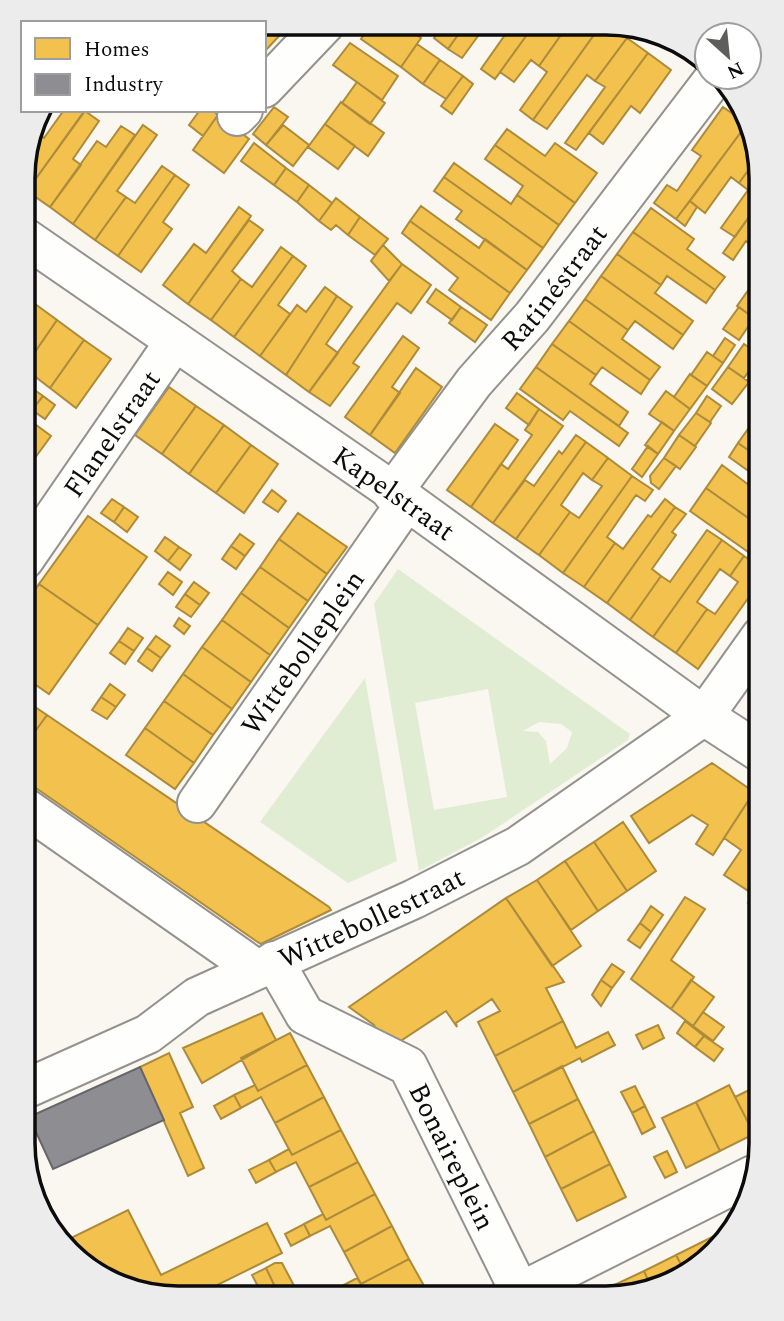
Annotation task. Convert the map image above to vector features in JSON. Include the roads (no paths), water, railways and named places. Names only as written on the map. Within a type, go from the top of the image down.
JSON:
[{"type":"street","points":[[266,86],[315,35]]},
{"type":"street","name":"Ratinéstraat","points":[[399,497],[474,382],[532,317],[705,91]]},
{"type":"street","name":"Kapelstraat","points":[[35,245],[399,497],[704,716],[749,745]]},
{"type":"street","name":"Flanelstraat","points":[[35,543],[175,341]]},
{"type":"street","name":"Wittebolleplein","points":[[197,803],[399,497]]},
{"type":"street","name":"Wittebollestraat","points":[[35,1085],[148,1034],[197,997],[414,899],[518,846],[704,716],[749,653]]},
{"type":"street","points":[[35,814],[265,965]]},
{"type":"street","name":"Bonaireplein","points":[[265,965],[305,1015],[408,1066],[510,1286]]},
{"type":"street","points":[[532,1286],[744,1180]]}]
